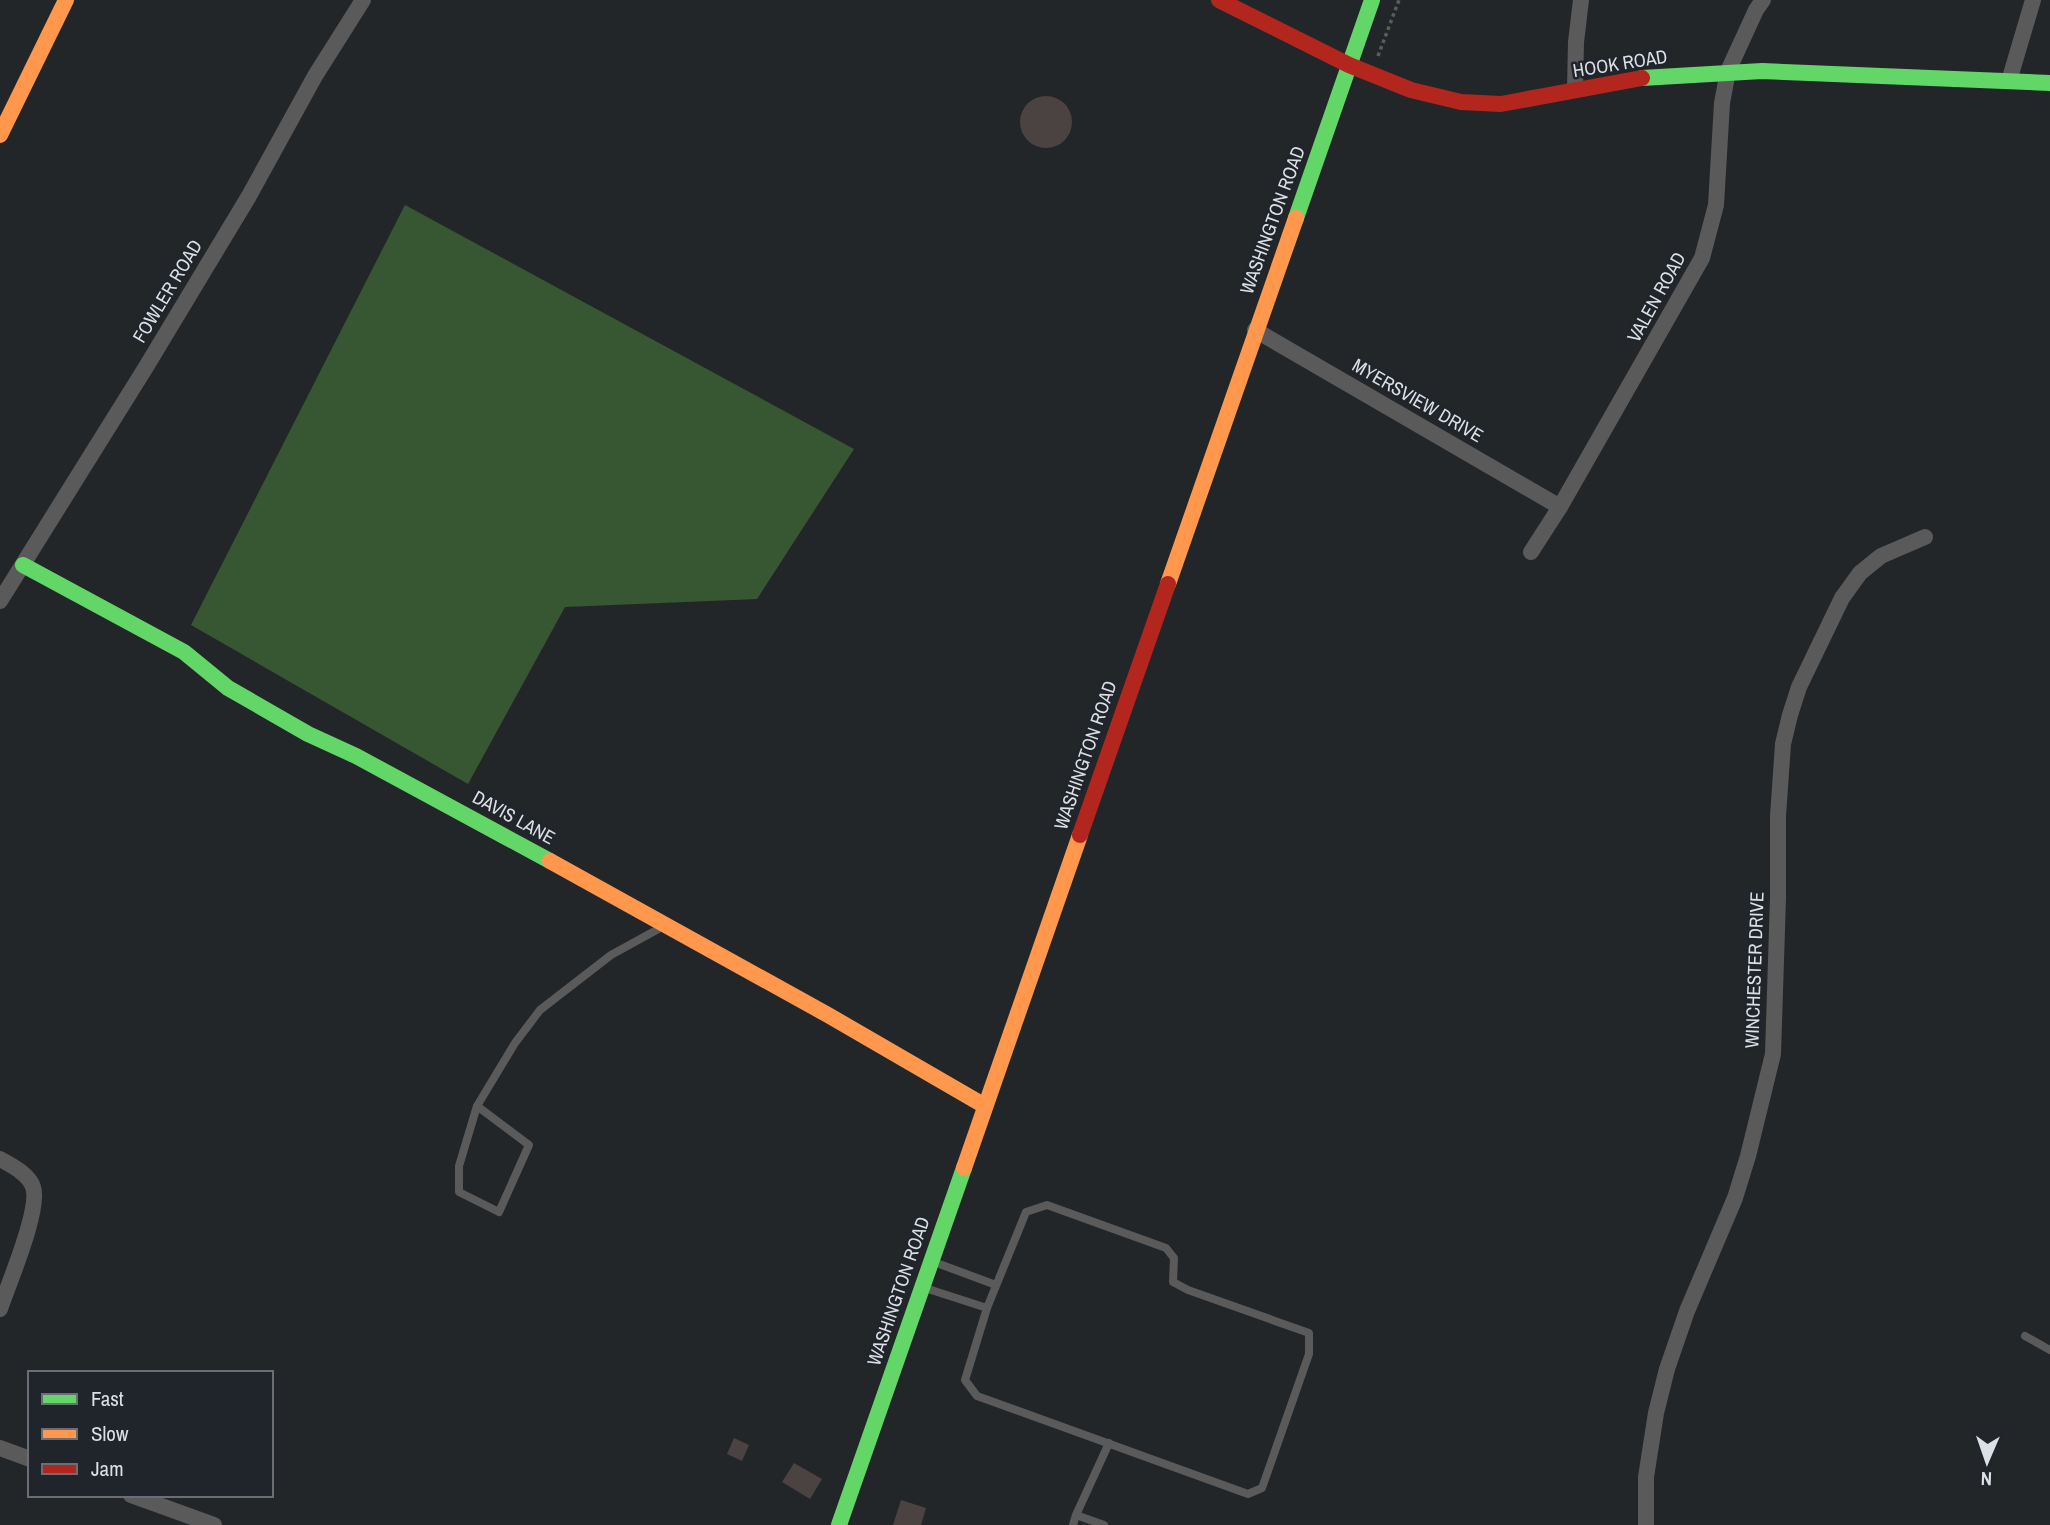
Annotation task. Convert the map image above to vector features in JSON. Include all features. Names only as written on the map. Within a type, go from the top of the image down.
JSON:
[{"type":"street","points":[[0,135],[66,0]]},
{"type":"street","name":"FOWLER ROAD","points":[[0,601],[242,208],[315,76],[363,0]]},
{"type":"street","name":"HOOK ROAD","points":[[1219,0],[1349,65],[1412,90],[1461,102],[1501,104],[1643,78],[1728,72],[1762,71],[2050,83]]},
{"type":"street","name":"WASHINGTON ROAD","points":[[839,1525],[1372,0]]},
{"type":"street","points":[[1575,90],[1576,42],[1581,0]]},
{"type":"street","name":"VALEN ROAD","points":[[1531,552],[1560,507],[1702,258],[1716,205],[1722,103],[1728,72],[1763,0]]},
{"type":"street","points":[[2008,81],[2033,0]]},
{"type":"street","name":"MYERSVIEW DRIVE","points":[[1255,330],[1560,507]]},
{"type":"street","name":"WINCHESTER DRIVE","points":[[1646,1525],[1646,1478],[1656,1413],[1667,1369],[1687,1311],[1737,1192],[1773,1054],[1778,816],[1783,744],[1790,716],[1799,687],[1842,598],[1860,573],[1881,556],[1925,537]]},
{"type":"street","name":"DAVIS LANE","points":[[23,565],[184,652],[228,688],[308,734],[356,755],[447,804],[828,1015],[985,1106]]},
{"type":"street","points":[[0,1159],[25,1175],[33,1186],[35,1198],[0,1309]]},
{"type":"street","points":[[0,1448],[28,1458]]},
{"type":"street","points":[[137,1497],[214,1525]]},
{"type":"lane","points":[[477,1106],[529,1145],[499,1212],[458,1192],[459,1166],[477,1106],[515,1043],[540,1010],[611,955],[664,926]]},
{"type":"lane","points":[[1047,1205],[1166,1248],[1174,1258],[1173,1282],[1188,1290],[1309,1333],[1309,1354],[1262,1488],[1248,1494],[977,1396],[965,1380],[996,1285],[1026,1212],[1047,1205]]},
{"type":"lane","points":[[931,1261],[996,1285]]},
{"type":"lane","points":[[922,1287],[987,1308]]},
{"type":"lane","points":[[2025,1336],[2050,1350]]},
{"type":"lane","points":[[1073,1525],[1109,1443]]},
{"type":"lane","points":[[1076,1516],[1104,1525]]},
{"type":"path","points":[[1371,74],[1398,0]]},
{"type":"green space","points":[[405,205],[854,449],[757,599],[565,607],[468,784],[191,625]]},
{"type":"building","points":[[1046,96],[1065,103],[1072,122],[1065,141],[1046,148],[1027,141],[1020,122],[1027,103]]},
{"type":"building","points":[[734,1438],[749,1445],[742,1461],[727,1454]]},
{"type":"building","points":[[794,1463],[822,1479],[810,1499],[782,1482]]},
{"type":"building","points":[[901,1500],[926,1508],[921,1525],[893,1525]]},
{"type":"traffic: fast","points":[[1296,218],[1372,0]]},
{"type":"traffic: fast","points":[[1642,78],[1762,71],[2050,83]]},
{"type":"traffic: fast","points":[[23,565],[184,652],[228,688],[308,734],[356,756],[550,861]]},
{"type":"traffic: fast","points":[[839,1525],[964,1168]]},
{"type":"traffic: slow","points":[[0,135],[66,0]]},
{"type":"traffic: slow","points":[[1168,584],[1296,218]]},
{"type":"traffic: slow","points":[[964,1168],[1080,835]]},
{"type":"traffic: slow","points":[[550,861],[828,1015],[985,1106]]},
{"type":"traffic: jam","points":[[1219,0],[1349,65],[1411,90],[1461,102],[1501,104],[1642,78]]},
{"type":"traffic: jam","points":[[1080,835],[1168,584]]}]
